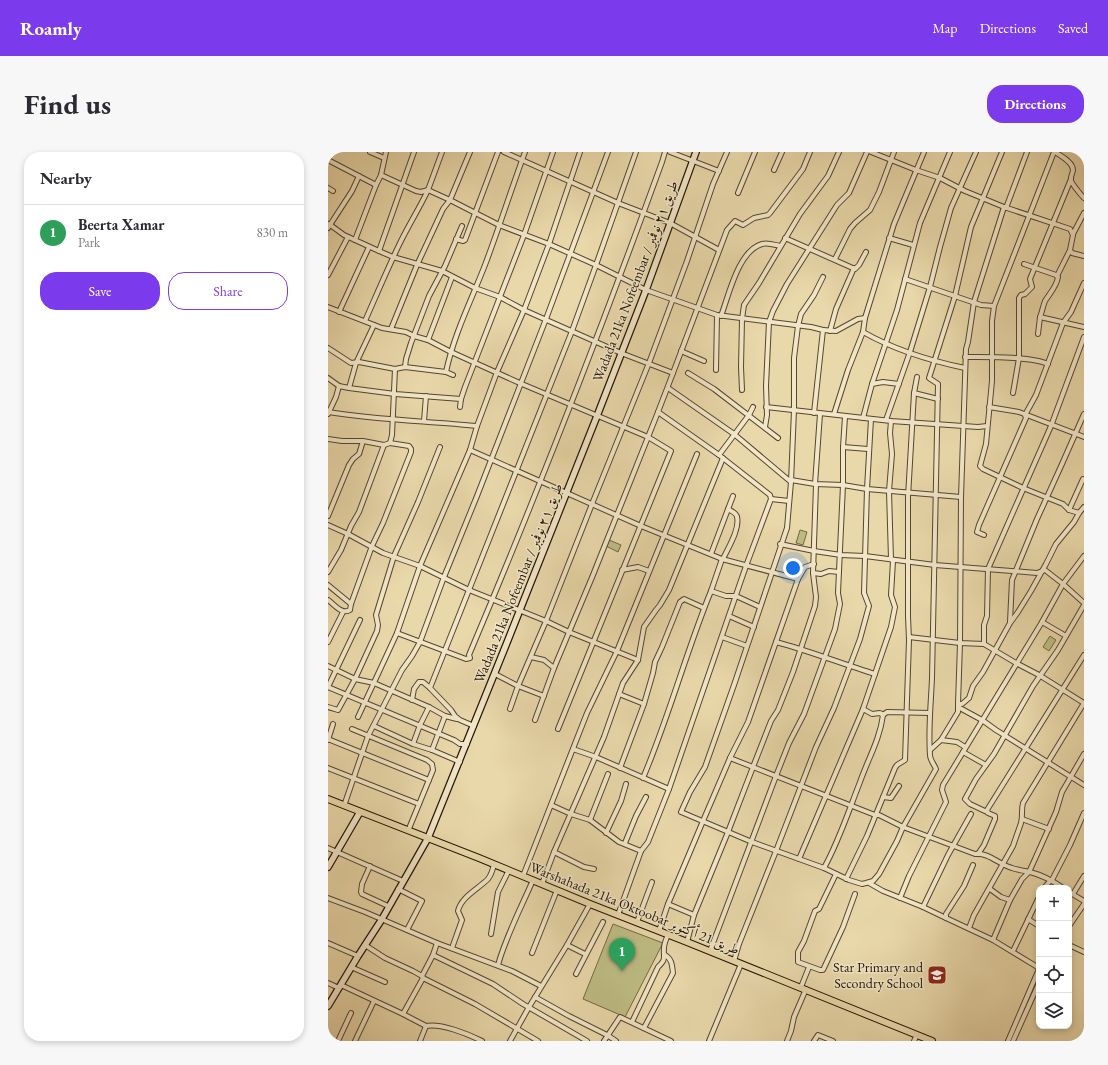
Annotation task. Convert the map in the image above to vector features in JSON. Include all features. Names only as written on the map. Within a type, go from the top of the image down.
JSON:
[{"type":"main road","name":"Warshahada 21ka Oktoobar طريق 21 أكتوبر","points":[[328,799],[804,988],[916,1038],[932,1041]]},
{"type":"street","points":[[370,152],[384,158]]},
{"type":"street","points":[[355,240],[381,175],[386,152]]},
{"type":"street","points":[[379,251],[414,152]]},
{"type":"street","points":[[365,321],[393,257],[428,190],[442,152]]},
{"type":"street","points":[[391,329],[417,265],[443,209],[450,200],[470,152]]},
{"type":"street","points":[[456,239],[463,241],[465,240],[498,152]]},
{"type":"street","points":[[504,152],[618,203],[670,223],[719,250]]},
{"type":"street","points":[[446,372],[458,328],[484,266],[525,152]]},
{"type":"street","points":[[460,407],[460,399],[524,235],[553,152]]},
{"type":"street","points":[[358,717],[397,633],[420,566],[470,450],[477,426],[549,244],[580,152]]},
{"type":"street","points":[[344,806],[368,736],[402,670],[420,642],[444,577],[522,384],[608,152]]},
{"type":"street","points":[[430,688],[515,470],[572,331],[636,152]]},
{"type":"street","points":[[397,633],[466,659],[470,658],[469,655],[493,600],[571,405],[644,213],[665,152]]},
{"type":"street","points":[[670,152],[719,171]]},
{"type":"street","name":"Wadada 21ka Nofeembar / طريق ٢١ نوفمبر","points":[[328,1006],[382,919],[388,906],[428,838],[460,762],[597,416],[646,290],[696,152]]},
{"type":"street","points":[[510,709],[649,363],[673,300],[701,218],[727,152]]},
{"type":"street","points":[[738,193],[755,152]]},
{"type":"street","points":[[774,170],[782,152]]},
{"type":"street","points":[[535,720],[554,668],[668,388],[726,230],[735,221],[743,225],[754,218],[770,213],[799,174],[810,152]]},
{"type":"street","points":[[742,390],[742,319],[744,305],[800,214],[828,176],[839,152]]},
{"type":"street","points":[[765,427],[767,414],[766,386],[769,322],[772,311],[837,205],[849,193],[866,152]]},
{"type":"street","points":[[872,152],[940,178],[960,189],[1005,208],[1070,229],[1073,234]]},
{"type":"street","points":[[835,259],[850,229],[870,210],[879,192],[894,152]]},
{"type":"street","points":[[834,414],[848,370],[863,332],[865,318],[889,238],[899,210],[907,195],[924,152]]},
{"type":"street","points":[[863,418],[872,384],[897,310],[913,245],[926,206],[940,178],[950,152]]},
{"type":"street","points":[[799,859],[863,709],[891,627],[895,607],[891,595],[893,561],[891,559],[890,490],[892,454],[888,421],[930,287],[944,229],[951,208],[976,152]]},
{"type":"street","points":[[823,277],[814,295],[801,314],[798,326],[793,370],[794,410],[791,481],[787,528],[780,544],[754,627],[705,767],[690,792],[681,812],[752,842],[824,868],[846,879],[862,884],[873,881],[879,874],[897,842],[903,827],[936,769],[930,759],[929,753],[935,565],[938,383],[928,378],[954,296],[967,239],[1002,152]]},
{"type":"street","points":[[930,750],[941,740],[958,712],[961,497],[965,357],[974,302],[1005,208],[1027,152]]},
{"type":"street","points":[[1013,393],[1019,358],[1018,302],[1021,295],[1025,294],[1032,287],[1030,279],[1070,179],[1073,167],[1055,152],[1028,216],[994,306],[992,321],[992,381],[986,444],[980,466],[983,469],[1023,488],[1063,504],[1069,510],[1080,513]]},
{"type":"street","points":[[328,160],[376,185]]},
{"type":"street","points":[[381,175],[421,192],[428,190],[475,214],[549,244],[646,290],[719,316],[830,331],[836,331],[858,319],[865,318]]},
{"type":"street","points":[[359,176],[352,191],[329,226],[369,247],[417,265],[442,271],[475,288],[621,353],[673,373]]},
{"type":"street","points":[[1070,179],[1072,184],[1078,189],[1084,198]]},
{"type":"street","points":[[328,188],[333,191]]},
{"type":"street","points":[[1038,334],[1040,317],[1046,300],[1057,283],[1057,276],[1070,250],[1073,234],[1084,213]]},
{"type":"street","points":[[405,367],[406,359],[429,296],[445,266],[462,226]]},
{"type":"street","points":[[328,275],[348,237]]},
{"type":"street","points":[[785,238],[854,268]]},
{"type":"street","points":[[889,238],[913,245]]},
{"type":"street","points":[[716,370],[719,316],[739,267],[752,250],[762,244],[780,246]]},
{"type":"street","points":[[339,312],[369,247]]},
{"type":"street","points":[[1070,250],[1072,253],[1084,256]]},
{"type":"street","points":[[830,331],[836,309],[854,268],[857,268],[866,252]]},
{"type":"street","points":[[1024,264],[1057,276]]},
{"type":"street","points":[[428,340],[452,277]]},
{"type":"street","points":[[905,279],[974,302],[981,306],[994,306]]},
{"type":"street","points":[[984,535],[977,532],[999,477],[1026,418],[1025,415],[1036,394],[1063,323],[1071,312],[1084,283]]},
{"type":"street","points":[[328,307],[382,328],[406,332],[428,340],[474,363],[648,437],[670,451],[558,729]]},
{"type":"street","points":[[1040,317],[1084,327]]},
{"type":"street","points":[[349,388],[356,362],[374,325]]},
{"type":"street","points":[[814,413],[823,330]]},
{"type":"street","points":[[863,332],[885,344],[942,363],[965,368]]},
{"type":"street","points":[[984,644],[984,626],[987,616],[988,570],[1051,426],[1084,338]]},
{"type":"street","points":[[328,348],[351,363],[359,362],[395,369],[405,367],[446,372],[453,375]]},
{"type":"street","points":[[681,351],[704,362]]},
{"type":"street","points":[[965,357],[1019,358],[1048,364]]},
{"type":"street","points":[[390,443],[395,394],[395,369]]},
{"type":"street","points":[[688,373],[714,389],[778,438]]},
{"type":"street","points":[[846,879],[867,836],[895,768],[905,760],[909,637],[909,492],[914,393],[917,377]]},
{"type":"street","points":[[328,378],[339,386],[349,388],[395,394],[460,399]]},
{"type":"street","points":[[872,384],[884,382],[899,384]]},
{"type":"street","points":[[339,386],[336,397],[328,413],[392,420],[424,421],[477,426]]},
{"type":"street","points":[[668,388],[734,434],[791,481],[961,497]]},
{"type":"street","points":[[914,393],[938,399]]},
{"type":"street","points":[[424,421],[426,396]]},
{"type":"street","points":[[542,884],[554,852],[596,757],[625,679],[638,660],[644,627],[669,590],[688,545],[721,457],[734,434],[749,415],[753,407]]},
{"type":"street","points":[[766,407],[888,421],[978,427],[987,426]]},
{"type":"street","points":[[989,407],[1018,412],[1051,426],[1084,437]]},
{"type":"street","points":[[618,914],[642,850],[648,842],[669,789],[746,566],[771,499],[768,493],[658,412]]},
{"type":"street","points":[[687,942],[694,915],[771,721],[778,710],[801,649],[816,601],[813,573],[816,499],[815,484],[820,414]]},
{"type":"street","points":[[1010,623],[1012,580],[1084,414]]},
{"type":"street","points":[[710,951],[776,776],[789,743],[804,714],[836,629],[840,604],[838,593],[844,485],[843,447],[845,417]]},
{"type":"street","points":[[734,961],[738,944],[802,786],[816,747],[834,708],[860,639],[869,606],[864,593],[867,489],[870,454],[868,449],[871,419]]},
{"type":"street","points":[[328,439],[363,441],[384,445],[390,443],[409,446],[411,449],[383,522],[372,546],[350,610],[343,612],[328,642]]},
{"type":"street","points":[[328,516],[349,465],[352,459],[359,454],[363,441]]},
{"type":"street","points":[[328,572],[359,512],[384,445]]},
{"type":"street","points":[[328,707],[338,710],[355,679],[377,631],[378,626],[376,615],[394,556],[440,447]]},
{"type":"street","points":[[843,447],[868,449]]},
{"type":"street","points":[[470,450],[641,526],[722,559],[798,580]]},
{"type":"street","points":[[523,876],[590,706],[617,651],[697,454]]},
{"type":"street","points":[[1069,510],[1083,479]]},
{"type":"street","points":[[711,554],[733,496]]},
{"type":"street","points":[[771,499],[789,501]]},
{"type":"street","points":[[958,706],[963,704],[969,698],[972,686],[983,672],[994,650],[1042,571],[1056,544],[1084,507]]},
{"type":"street","points":[[643,778],[655,749],[722,559],[737,528],[738,518],[734,512],[728,508]]},
{"type":"street","points":[[328,525],[372,546],[383,553],[420,566],[469,590],[638,660]]},
{"type":"street","points":[[780,544],[841,555],[865,556],[935,565],[988,570],[995,569],[1015,572],[1039,573],[1046,570],[1083,602]]},
{"type":"street","points":[[900,898],[946,802],[942,790],[943,785],[1042,622],[1063,584],[1084,556]]},
{"type":"street","points":[[659,931],[668,904],[703,821],[730,758],[748,722],[798,580],[805,567],[814,564]]},
{"type":"street","points":[[622,570],[638,567],[649,571]]},
{"type":"street","points":[[813,573],[821,574],[829,571],[839,572]]},
{"type":"street","points":[[328,585],[351,604]]},
{"type":"street","points":[[711,591],[726,596],[736,596],[760,607]]},
{"type":"street","points":[[978,854],[984,845],[995,816],[970,804],[965,799],[1039,675],[1066,636],[1083,602],[1084,596]]},
{"type":"street","points":[[620,768],[644,704],[655,662],[681,600],[684,599],[704,608]]},
{"type":"street","points":[[328,600],[343,612]]},
{"type":"street","points":[[729,616],[754,627]]},
{"type":"street","points":[[360,620],[328,687],[420,725],[460,744],[467,744]]},
{"type":"street","points":[[1042,622],[1066,636]]},
{"type":"street","points":[[722,637],[747,646]]},
{"type":"street","points":[[909,637],[960,644],[984,644],[1039,675],[1084,703],[1023,803],[1021,810],[1022,819],[1013,846],[1004,865],[974,915],[969,928]]},
{"type":"street","points":[[776,642],[875,674]]},
{"type":"street","points":[[987,812],[1084,655]]},
{"type":"street","points":[[531,657],[544,660],[554,668]]},
{"type":"street","points":[[328,666],[355,679],[374,683],[391,690],[445,716],[474,726]]},
{"type":"street","points":[[494,674],[518,686],[544,696]]},
{"type":"street","points":[[412,700],[414,689],[419,682],[423,682],[460,720]]},
{"type":"street","points":[[619,694],[644,704]]},
{"type":"street","points":[[958,706],[1084,785]]},
{"type":"street","points":[[412,744],[429,707]]},
{"type":"street","points":[[863,709],[872,714],[880,713],[883,715],[887,712],[930,713]]},
{"type":"street","points":[[824,868],[876,743],[881,729],[883,715]]},
{"type":"street","points":[[432,750],[445,716]]},
{"type":"street","points":[[333,724],[328,740],[429,780]]},
{"type":"street","points":[[374,726],[412,744],[432,750],[460,762]]},
{"type":"street","points":[[352,729],[432,764],[433,770],[408,831]]},
{"type":"street","points":[[941,740],[957,742],[965,747]]},
{"type":"street","points":[[574,749],[669,789]]},
{"type":"street","points":[[963,752],[986,766]]},
{"type":"street","points":[[993,940],[1010,900],[1022,879],[1029,872],[1061,799],[1062,792],[1084,754]]},
{"type":"street","points":[[730,758],[875,816],[878,815],[903,827],[975,854],[989,857],[1011,868],[1029,872],[1052,880],[1059,885]]},
{"type":"street","points":[[328,768],[419,804]]},
{"type":"street","points":[[590,820],[608,774]]},
{"type":"street","points":[[606,833],[622,801],[626,784]]},
{"type":"street","points":[[882,797],[891,798],[899,786]]},
{"type":"street","points":[[625,843],[636,816],[646,797]]},
{"type":"street","points":[[551,805],[571,814],[590,820],[619,842],[642,850]]},
{"type":"street","points":[[328,867],[360,812]]},
{"type":"street","points":[[1047,885],[1052,880],[1084,813]]},
{"type":"street","points":[[923,907],[953,846],[971,814]]},
{"type":"street","points":[[1022,819],[1048,830]]},
{"type":"street","points":[[328,848],[403,880]]},
{"type":"street","points":[[554,852],[584,867],[594,869]]},
{"type":"street","points":[[452,948],[462,920],[458,914],[460,906],[488,878],[494,864]]},
{"type":"street","points":[[946,918],[946,914],[964,886],[973,865]]},
{"type":"street","points":[[370,866],[362,884],[361,892],[388,906]]},
{"type":"street","points":[[491,934],[498,892],[509,870]]},
{"type":"street","points":[[836,874],[819,908],[815,911],[804,941],[798,952],[798,962],[809,967],[823,970],[844,927],[855,894]]},
{"type":"street","points":[[1072,892],[1084,876]]},
{"type":"street","points":[[498,965],[503,947],[533,880]]},
{"type":"street","points":[[637,922],[652,882]]},
{"type":"street","points":[[869,883],[883,891],[969,928],[1014,951],[1036,966]]},
{"type":"street","points":[[398,889],[422,901],[407,930]]},
{"type":"street","points":[[990,889],[1001,897],[1010,900]]},
{"type":"street","points":[[532,953],[557,890]]},
{"type":"street","points":[[1072,894],[1084,902],[1072,921]]},
{"type":"street","points":[[328,898],[498,965],[541,986]]},
{"type":"street","points":[[1014,951],[1036,903]]},
{"type":"street","points":[[510,1041],[528,1007],[567,945],[590,904]]},
{"type":"street","points":[[668,904],[694,915]]},
{"type":"street","points":[[1028,919],[1036,924]]},
{"type":"street","points":[[576,974],[603,922]]},
{"type":"street","points":[[632,1022],[658,967],[663,963],[665,955],[664,948],[668,934]]},
{"type":"street","points":[[403,1014],[433,955],[437,942]]},
{"type":"street","points":[[328,943],[358,956]]},
{"type":"street","points":[[365,945],[385,958],[476,1004],[538,1041]]},
{"type":"street","points":[[567,945],[586,954]]},
{"type":"street","points":[[1072,946],[1084,952]]},
{"type":"street","points":[[433,955],[493,984],[528,1007],[587,1041]]},
{"type":"street","points":[[644,1028],[673,972],[672,963],[665,955]]},
{"type":"street","points":[[709,1041],[741,964]]},
{"type":"street","points":[[351,967],[385,982]]},
{"type":"street","points":[[787,1041],[809,967]]},
{"type":"street","points":[[1008,1041],[1036,975]]},
{"type":"street","points":[[328,983],[340,986],[426,1026],[439,1026],[482,1041]]},
{"type":"street","points":[[1013,1041],[1036,990]]},
{"type":"street","points":[[535,997],[616,1041]]},
{"type":"street","points":[[355,1041],[374,1001]]},
{"type":"street","points":[[338,1041],[351,1013]]},
{"type":"street","points":[[604,1041],[619,1017],[671,1041]]},
{"type":"street","points":[[420,1041],[426,1026]]},
{"type":"street","points":[[814,1041],[818,1035],[833,1041]]},
{"type":"shaded area","points":[[800,530],[807,532],[803,545],[796,543]]},
{"type":"shaded area","points":[[609,540],[621,545],[618,552],[606,546]]},
{"type":"shaded area","points":[[1050,636],[1056,640],[1049,651],[1043,647]]},
{"type":"shaded area","points":[[613,924],[663,943],[625,1017],[583,999]]},
{"type":"place","name":"Beerta Xamar","points":[[622,971]]},
{"type":"place","name":"Star Primary and Secondry School","points":[[937,975]]}]
